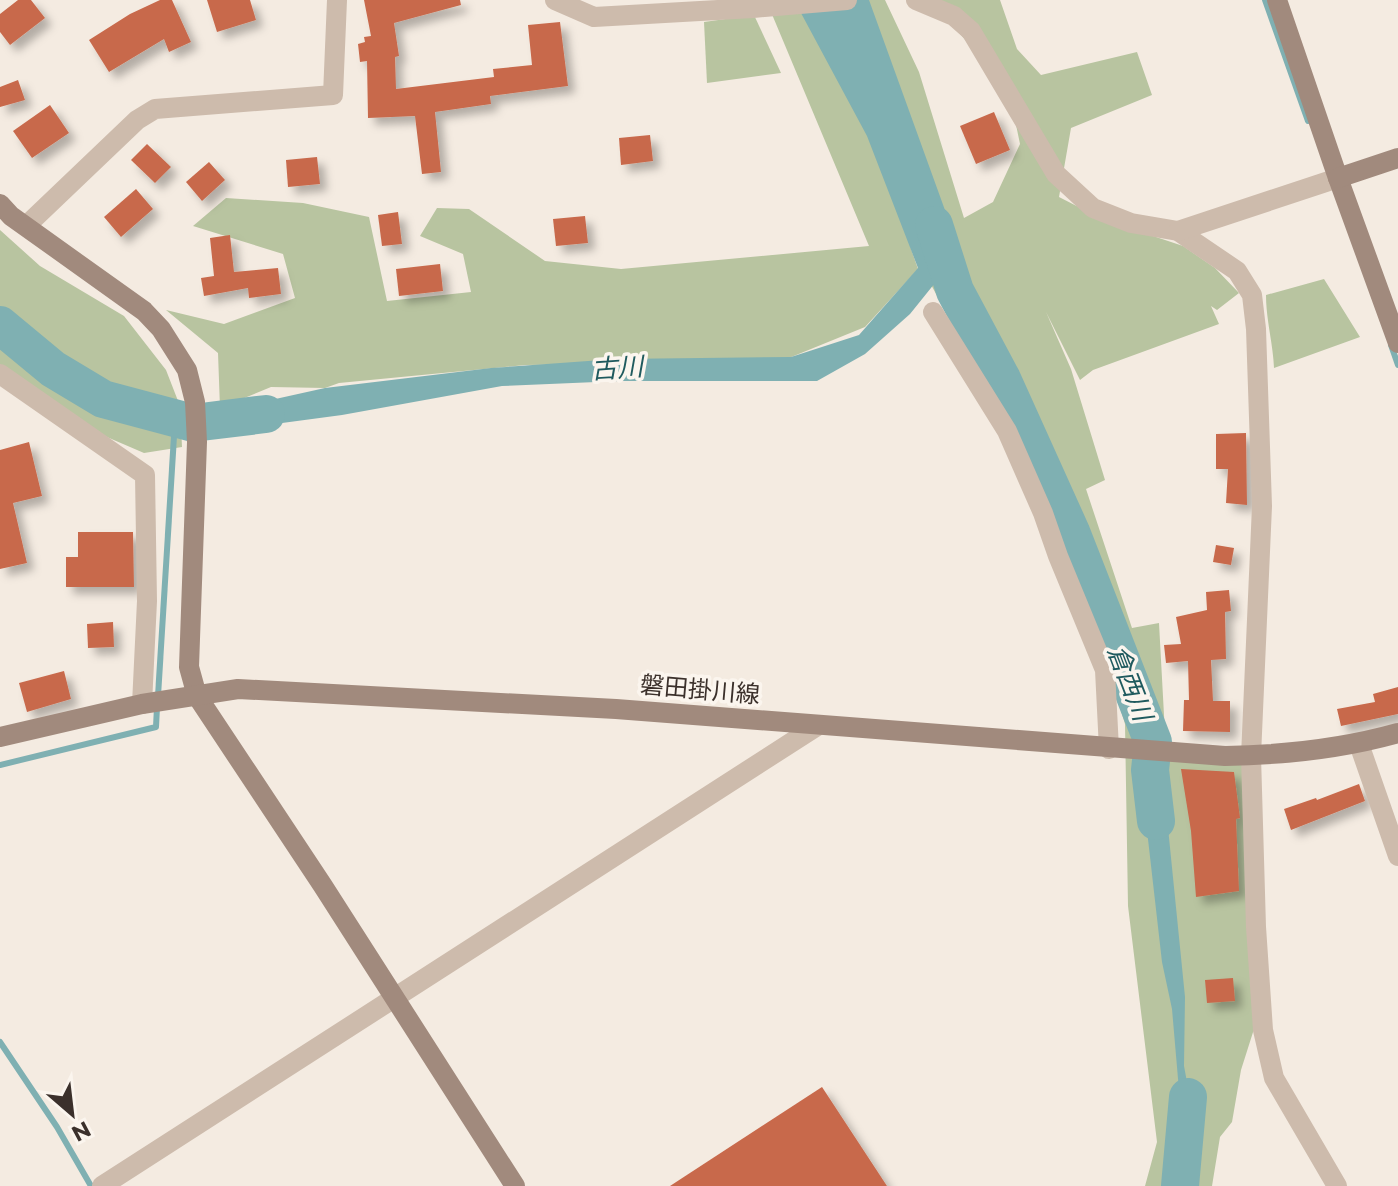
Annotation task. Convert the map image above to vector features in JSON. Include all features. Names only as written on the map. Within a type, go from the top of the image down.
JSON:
[{"type":"street","points":[[27,225],[137,120],[155,109],[333,95],[337,0]]},
{"type":"street","points":[[555,0],[594,17],[847,0]]},
{"type":"street","points":[[916,0],[955,8],[983,49],[1056,174],[1093,208],[1131,223],[1178,231],[1237,271],[1252,295],[1262,506],[1251,756],[1256,927],[1263,1030],[1274,1078],[1337,1186]]},
{"type":"street","points":[[1277,0],[1398,343]]},
{"type":"street","points":[[1178,231],[1398,158]]},
{"type":"street","points":[[0,204],[144,311],[161,329],[187,370],[195,402],[197,442],[189,667],[197,696],[515,1186]]},
{"type":"street","points":[[933,312],[1007,431],[1043,513],[1105,670],[1109,749]]},
{"type":"street","points":[[0,374],[145,475],[147,601],[142,704]]},
{"type":"street","name":"磐田掛川線","points":[[0,737],[142,704],[238,689],[616,709],[1225,756],[1288,754],[1359,744],[1398,733]]},
{"type":"street","points":[[102,1186],[817,726]]},
{"type":"street","points":[[1359,744],[1398,856]]},
{"type":"green space","points":[[766,0],[885,0],[919,72],[964,218],[993,202],[1020,144],[1010,96],[999,78],[930,0],[1000,0],[1017,49],[1041,75],[1137,52],[1152,95],[1071,128],[1059,197],[1102,219],[1183,246],[1215,268],[1239,293],[1217,310],[1211,306],[1219,324],[1093,370],[1080,380],[1046,312],[1071,369],[1105,480],[1086,489],[1132,628],[1159,623],[1166,752],[1251,756],[1261,1007],[1241,1070],[1232,1122],[1220,1137],[1212,1186],[1145,1186],[1157,1142],[1128,906],[1125,724],[1101,644],[967,351],[910,246],[918,269],[865,327],[779,362],[525,365],[339,383],[325,388],[271,387],[220,408],[218,353],[166,310],[224,324],[295,298],[283,254],[193,226],[226,198],[303,203],[369,217],[387,301],[471,292],[463,254],[420,236],[437,208],[469,209],[545,261],[621,269],[869,246]]},
{"type":"green space","points":[[754,15],[781,73],[707,83],[704,22]]},
{"type":"green space","points":[[0,230],[40,266],[124,316],[166,370],[180,406],[182,447],[144,453],[58,416],[0,370]]},
{"type":"green space","points":[[1324,279],[1360,337],[1274,368],[1266,295]]},
{"type":"water","points":[[794,0],[869,0],[950,224],[958,272],[939,278],[910,314],[865,354],[817,381],[620,381],[502,386],[342,415],[215,432],[217,412],[325,388],[491,368],[616,359],[791,357],[859,335],[918,268],[867,136]]},
{"type":"water","points":[[1162,768],[1185,997],[1184,1066],[1195,1125],[1184,1148],[1172,1009],[1162,962],[1140,769]]},
{"type":"building","points":[[18,0],[31,0],[45,18],[10,45],[0,32],[0,14]]},
{"type":"building","points":[[160,0],[172,0],[191,42],[169,52],[164,39],[109,72],[89,40],[130,14]]},
{"type":"building","points":[[207,0],[250,0],[256,20],[217,32]]},
{"type":"building","points":[[364,0],[460,0],[461,5],[394,23],[399,56],[395,57],[396,89],[494,77],[493,69],[532,65],[528,25],[560,22],[568,86],[490,96],[491,104],[435,112],[441,172],[422,174],[415,116],[368,118],[367,61],[360,62],[358,44],[365,42],[364,37],[371,36]]},
{"type":"building","points":[[18,80],[25,100],[0,107],[0,87]]},
{"type":"building","points":[[50,105],[69,133],[32,158],[13,131]]},
{"type":"building","points":[[994,112],[1010,150],[976,164],[960,126]]},
{"type":"building","points":[[650,135],[653,161],[621,165],[619,138]]},
{"type":"building","points":[[147,144],[171,167],[155,183],[131,160]]},
{"type":"building","points":[[317,157],[320,184],[288,187],[286,160]]},
{"type":"building","points":[[209,162],[225,180],[202,201],[186,182]]},
{"type":"building","points":[[136,189],[153,209],[121,237],[104,217]]},
{"type":"building","points":[[398,212],[402,244],[382,246],[378,215]]},
{"type":"building","points":[[585,216],[588,243],[556,246],[553,219]]},
{"type":"building","points":[[230,235],[234,272],[278,268],[281,294],[249,298],[248,288],[204,296],[201,278],[214,276],[210,238]]},
{"type":"building","points":[[440,264],[443,291],[399,296],[396,269]]},
{"type":"building","points":[[1246,433],[1247,505],[1226,503],[1228,469],[1216,469],[1216,434]]},
{"type":"building","points":[[29,442],[42,496],[13,503],[27,563],[0,569],[0,450]]},
{"type":"building","points":[[78,532],[133,532],[134,587],[66,587],[66,557],[78,557]]},
{"type":"building","points":[[1216,545],[1234,548],[1231,565],[1213,562]]},
{"type":"building","points":[[1229,590],[1231,611],[1225,612],[1226,659],[1211,660],[1213,701],[1230,701],[1230,732],[1183,731],[1184,700],[1189,700],[1188,661],[1166,663],[1164,645],[1181,644],[1176,617],[1207,610],[1206,592]]},
{"type":"building","points":[[113,622],[114,647],[88,648],[87,624]]},
{"type":"building","points":[[64,671],[71,699],[27,712],[19,683]]},
{"type":"building","points":[[1398,687],[1398,714],[1341,726],[1337,709],[1375,702],[1373,694]]},
{"type":"building","points":[[1181,769],[1234,772],[1240,818],[1236,819],[1239,891],[1196,897],[1191,831]]},
{"type":"building","points":[[1359,784],[1365,801],[1291,830],[1284,809]]},
{"type":"building","points":[[1233,978],[1235,1001],[1207,1003],[1205,980]]},
{"type":"building","points":[[822,1087],[887,1186],[670,1186]]},
{"type":"waterway","points":[[1265,0],[1308,121]]},
{"type":"waterway","name":"倉西川","points":[[934,225],[955,291],[1002,379],[1071,532],[1153,742],[1150,770],[1156,821]]},
{"type":"waterway","name":"古川","points":[[0,325],[53,369],[103,399],[193,423],[266,414]]},
{"type":"waterway","points":[[1391,345],[1398,365]]},
{"type":"waterway","points":[[158,696],[175,420]]},
{"type":"waterway","points":[[0,765],[156,727],[157,707]]},
{"type":"waterway","points":[[0,1042],[57,1127],[91,1186]]},
{"type":"waterway","name":"倉西川","points":[[1180,1186],[1188,1097]]}]
